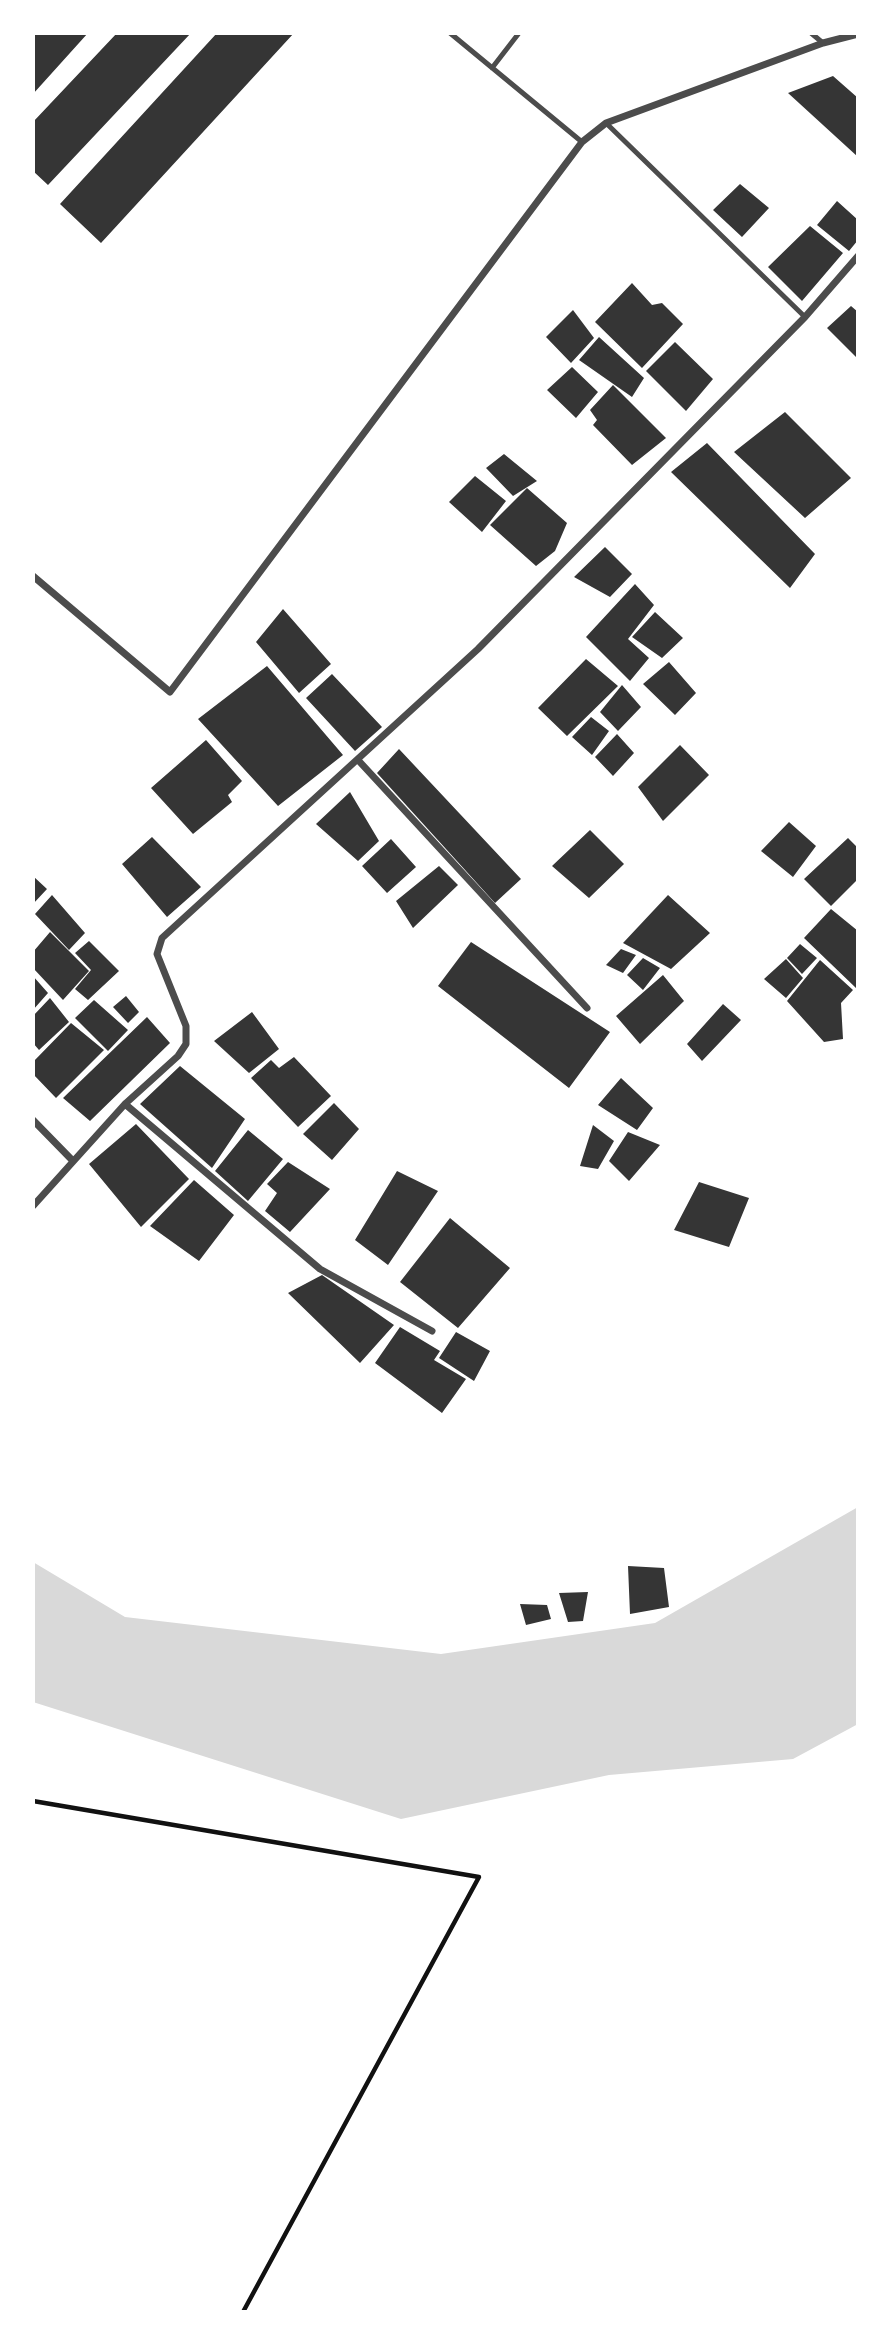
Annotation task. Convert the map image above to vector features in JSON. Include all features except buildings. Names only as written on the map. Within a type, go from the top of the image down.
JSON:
[{"type":"street","points":[[33,576],[170,692],[582,142],[606,123],[823,43],[858,34]]},
{"type":"street","points":[[33,1206],[125,1104],[178,1056],[186,1044],[186,1026],[156,954],[162,938],[513,615],[805,317],[858,256]]},
{"type":"street","points":[[358,760],[587,1008]]},
{"type":"street","points":[[125,1104],[320,1269],[432,1331]]},
{"type":"street","points":[[33,1120],[73,1161]]},
{"type":"lane","points":[[450,33],[582,142]]},
{"type":"lane","points":[[492,68],[519,33]]},
{"type":"lane","points":[[811,33],[823,43]]},
{"type":"lane","points":[[606,123],[805,317]]},
{"type":"path","points":[[33,1801],[480,1877],[243,2312]]},
{"type":"shaded area","points":[[858,1507],[858,1724],[793,1759],[609,1775],[401,1819],[33,1702],[33,1562],[125,1617],[441,1654],[655,1623]]}]
